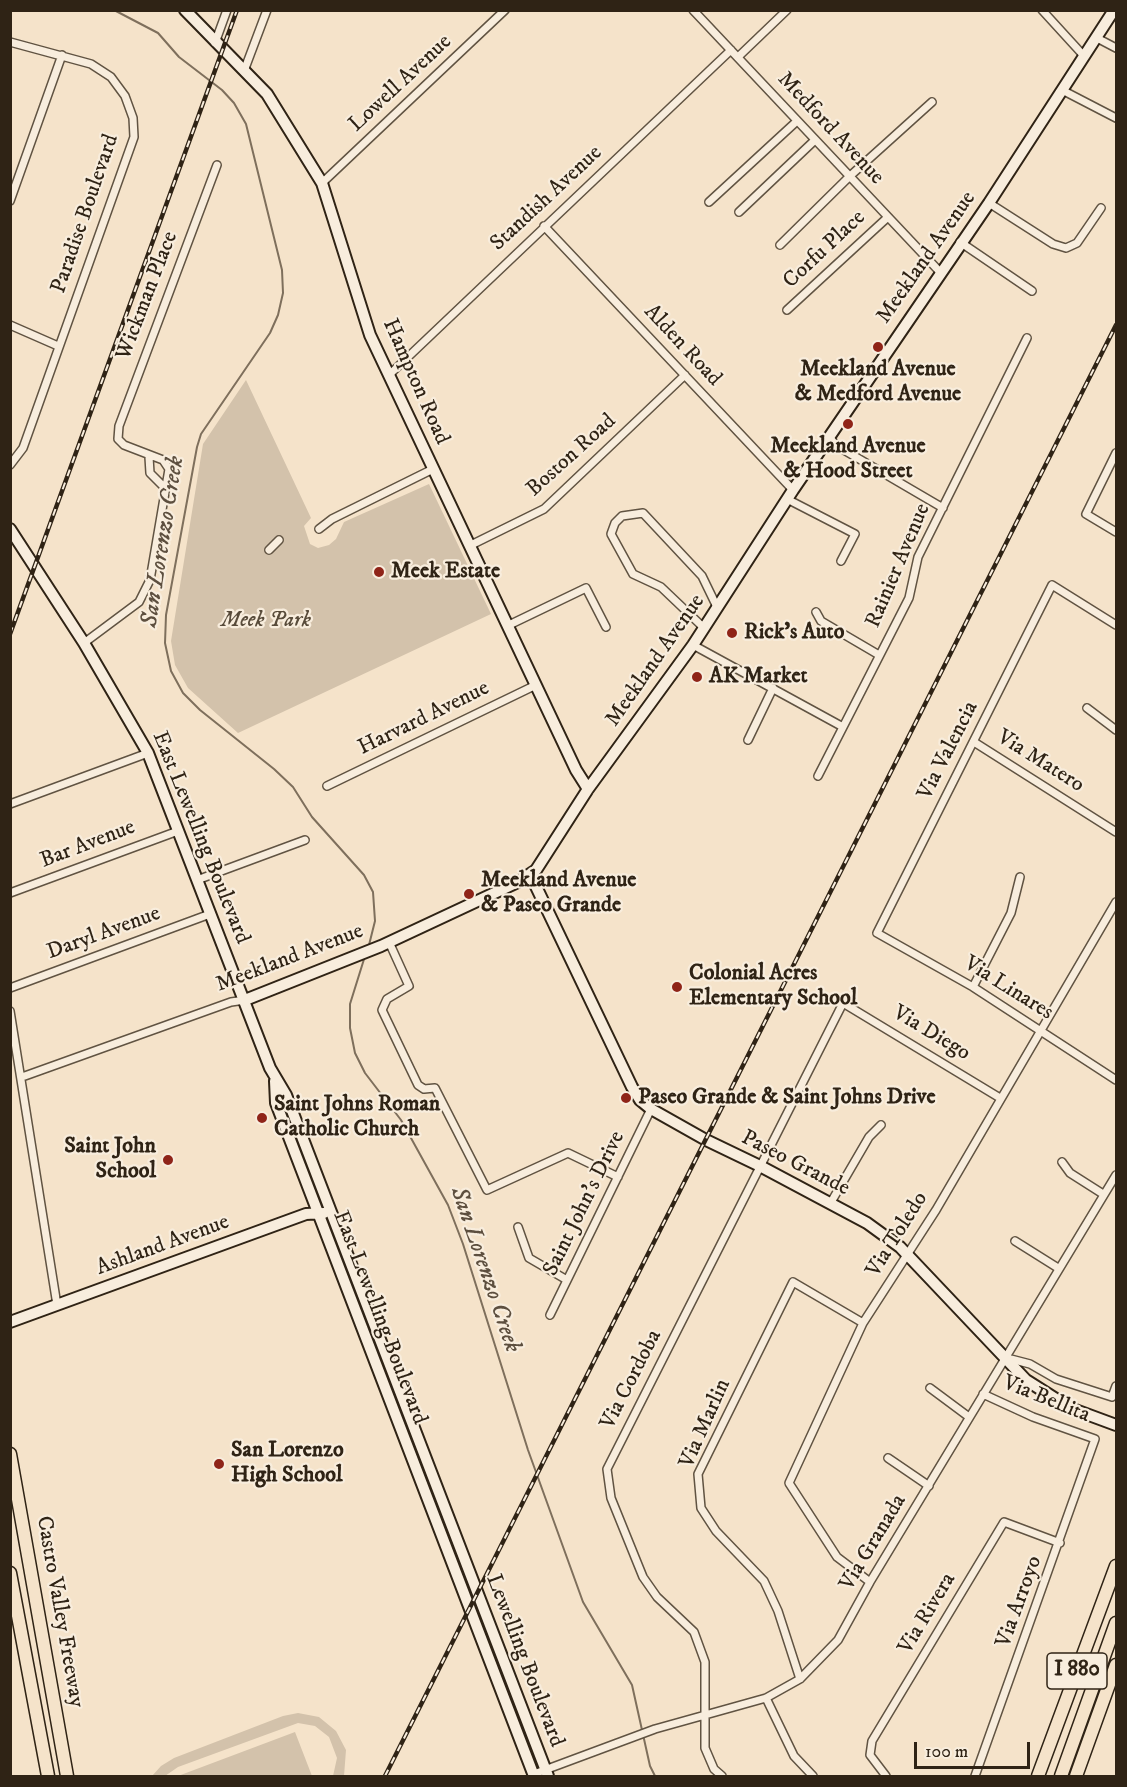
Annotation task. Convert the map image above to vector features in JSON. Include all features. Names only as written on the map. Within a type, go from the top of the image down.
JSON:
[{"type":"highway","name":"Castro Valley Freeway","points":[[10,1454],[67,1776]]},
{"type":"highway","name":"I 880","points":[[1038,1776],[1116,1566]]},
{"type":"highway","name":"Castro Valley Freeway","points":[[10,1573],[48,1776]]},
{"type":"highway","name":"I 880","points":[[1061,1776],[1116,1623]]},
{"type":"highway","name":"I 880","points":[[1079,1773],[1116,1665]]},
{"type":"main road","name":"Hampton Road","points":[[185,10],[267,94],[322,183],[370,335],[576,770],[588,789]]},
{"type":"main road","name":"Meekland Avenue","points":[[245,1000],[385,944],[531,876],[547,856],[588,789],[693,645],[790,494],[830,438],[960,242],[989,203],[1114,10]]},
{"type":"main road","name":"East Lewelling Boulevard","points":[[10,529],[84,643],[148,753],[275,1080],[286,1095],[464,1560]]},
{"type":"main road","name":"Paseo Grande","points":[[531,876],[632,1087],[651,1109],[867,1223],[908,1255],[1026,1380],[1047,1396],[1116,1425]]},
{"type":"main road","name":"East Lewelling Boulevard","points":[[275,1080],[276,1103],[453,1568]]},
{"type":"main road","name":"Ashland Avenue","points":[[10,1322],[308,1214],[331,1213]]},
{"type":"main road","points":[[389,1400],[401,1395]]},
{"type":"main road","name":"Lewelling Boulevard","points":[[464,1560],[547,1773]]},
{"type":"main road","name":"Lewelling Boulevard","points":[[453,1568],[534,1775]]},
{"type":"street","points":[[215,43],[226,10]]},
{"type":"street","points":[[244,71],[267,10]]},
{"type":"street","name":"Lowell Avenue","points":[[322,183],[505,10]]},
{"type":"street","name":"Medford Avenue","points":[[693,10],[940,272]]},
{"type":"street","points":[[738,57],[787,10]]},
{"type":"street","points":[[1042,10],[1084,56]]},
{"type":"street","points":[[1097,38],[1116,48]]},
{"type":"street","name":"Paradise Boulevard","points":[[10,42],[91,64],[111,77],[125,96],[134,118],[134,137],[23,448],[10,465]]},
{"type":"street","name":"Standish Avenue","points":[[389,375],[731,50]]},
{"type":"street","points":[[10,201],[62,56]]},
{"type":"street","points":[[1062,90],[1116,118]]},
{"type":"street","points":[[780,245],[850,176],[932,102]]},
{"type":"street","points":[[709,202],[797,121]]},
{"type":"street","points":[[739,212],[815,140]]},
{"type":"street","name":"Wickman Place","points":[[149,457],[124,445],[118,439],[119,426],[216,165]]},
{"type":"street","points":[[989,203],[1053,244],[1066,248],[1077,243],[1101,208]]},
{"type":"street","name":"Corfu Place","points":[[787,310],[888,217]]},
{"type":"street","name":"Alden Road","points":[[544,226],[685,375],[790,494],[855,534],[841,561]]},
{"type":"street","points":[[960,242],[1032,291]]},
{"type":"street","points":[[10,325],[58,346]]},
{"type":"street","name":"Rainier Avenue","points":[[818,776],[909,598],[918,557],[1027,338]]},
{"type":"street","name":"Boston Road","points":[[471,545],[544,509],[685,375]]},
{"type":"street","points":[[830,438],[837,446],[943,508]]},
{"type":"street","points":[[1116,453],[1086,514],[1116,532]]},
{"type":"street","points":[[84,643],[124,615],[142,594],[150,580],[164,487],[169,469],[163,460],[149,457],[150,473],[164,487]]},
{"type":"street","points":[[319,529],[332,519],[433,469]]},
{"type":"street","points":[[704,628],[661,587],[633,574],[611,534],[615,523],[622,516],[643,513],[702,576],[717,607]]},
{"type":"street","points":[[269,550],[279,540]]},
{"type":"street","name":"Via Valencia","points":[[877,933],[1052,585],[1116,625]]},
{"type":"street","points":[[509,625],[586,588],[606,627]]},
{"type":"street","points":[[816,612],[821,621],[879,655]]},
{"type":"street","points":[[693,645],[843,727]]},
{"type":"street","name":"Harvard Avenue","points":[[327,786],[536,685]]},
{"type":"street","points":[[748,740],[772,688]]},
{"type":"street","points":[[1087,708],[1116,730]]},
{"type":"street","name":"Via Matero","points":[[974,742],[1116,832]]},
{"type":"street","points":[[10,804],[148,753]]},
{"type":"street","name":"Bar Avenue","points":[[10,893],[178,831]]},
{"type":"street","points":[[197,880],[305,840]]},
{"type":"street","points":[[973,987],[1011,913],[1020,877]]},
{"type":"street","name":"Via Toledo","points":[[870,1582],[837,1557],[789,1483],[863,1323],[908,1255],[1116,902]]},
{"type":"street","name":"Daryl Avenue","points":[[10,988],[210,914]]},
{"type":"street","name":"Via Linares","points":[[877,933],[973,987],[1041,1032],[1115,1076]]},
{"type":"street","points":[[385,944],[409,986],[387,999],[382,1010],[418,1085],[424,1089],[435,1088],[487,1190],[568,1153],[618,1177]]},
{"type":"street","name":"Meekland Avenue","points":[[22,1077],[245,1000]]},
{"type":"street","name":"Via Diego","points":[[843,1003],[1000,1098]]},
{"type":"street","name":"Via Cordoba","points":[[722,1776],[714,1769],[705,1748],[705,1662],[694,1632],[657,1597],[643,1577],[611,1498],[607,1469],[843,1003]]},
{"type":"street","points":[[10,1011],[57,1305]]},
{"type":"street","name":"Saint John's Drive","points":[[550,1315],[651,1109]]},
{"type":"street","points":[[830,1204],[869,1137],[881,1125]]},
{"type":"street","points":[[1062,1162],[1070,1173],[1103,1194]]},
{"type":"street","name":"Via Granada","points":[[534,1775],[547,1773],[633,1736],[766,1698],[800,1679],[838,1640],[870,1582],[1116,1174]]},
{"type":"street","points":[[518,1227],[529,1258],[567,1280]]},
{"type":"street","points":[[1015,1241],[1058,1268]]},
{"type":"street","name":"Via Marlin","points":[[800,1679],[778,1611],[764,1581],[716,1531],[701,1508],[698,1474],[793,1282],[863,1323]]},
{"type":"street","points":[[1005,1358],[1030,1364],[1041,1371],[1112,1397],[1116,1386]]},
{"type":"street","points":[[930,1388],[969,1417]]},
{"type":"street","name":"Via Bellita","points":[[983,1394],[1033,1417],[1095,1439]]},
{"type":"street","name":"Via Arroyo","points":[[975,1776],[1060,1543],[1095,1439]]},
{"type":"street","points":[[888,1458],[929,1486]]},
{"type":"street","name":"Via Rivera","points":[[886,1776],[870,1755],[872,1741],[1004,1522],[1060,1543]]},
{"type":"street","points":[[766,1698],[794,1756],[813,1776]]},
{"type":"green space","name":"Meek Park","points":[[246,380],[311,518],[304,526],[310,544],[318,548],[329,545],[336,539],[344,522],[429,484],[491,614],[238,733],[188,688],[175,665],[171,641],[203,444]]},
{"type":"green space","points":[[298,1713],[319,1717],[336,1731],[346,1750],[344,1776],[333,1776],[337,1758],[329,1737],[315,1726],[298,1723],[178,1767],[165,1776],[152,1776],[161,1766],[174,1758],[283,1716]]},
{"type":"green space","points":[[295,1732],[312,1776],[178,1776]]},
{"type":"waterway","name":"San Lorenzo Creek","points":[[114,10],[158,33],[179,57],[222,90],[234,103],[246,124],[282,270],[283,293],[278,315],[270,333],[201,434],[197,447],[166,615],[165,643],[171,671],[183,693],[200,710],[293,787],[312,817],[364,875],[373,892],[375,921],[369,945]]},
{"type":"waterway","name":"San Lorenzo Creek","points":[[365,956],[350,1004],[350,1028],[355,1053],[365,1073],[401,1120],[448,1205],[463,1244],[528,1450],[583,1602],[632,1685],[650,1766],[655,1776]]},
{"type":"railway","points":[[10,634],[237,10]]},
{"type":"railway","points":[[385,1776],[1116,325]]},
{"type":"place","name":"Meekland Avenue & Medford Avenue","points":[[878,347]]},
{"type":"place","name":"Meekland Avenue & Hood Street","points":[[848,424]]},
{"type":"place","name":"Meek Estate","points":[[379,572]]},
{"type":"place","name":"Rick's Auto","points":[[732,633]]},
{"type":"place","name":"AK Market","points":[[697,677]]},
{"type":"place","name":"Meekland Avenue & Paseo Grande","points":[[469,894]]},
{"type":"place","name":"Colonial Acres Elementary School","points":[[677,987]]},
{"type":"place","name":"Paseo Grande & Saint Johns Drive","points":[[626,1098]]},
{"type":"place","name":"Saint Johns Roman Catholic Church","points":[[262,1118]]},
{"type":"place","name":"Saint John School","points":[[168,1160]]},
{"type":"place","name":"San Lorenzo High School","points":[[219,1464]]}]
